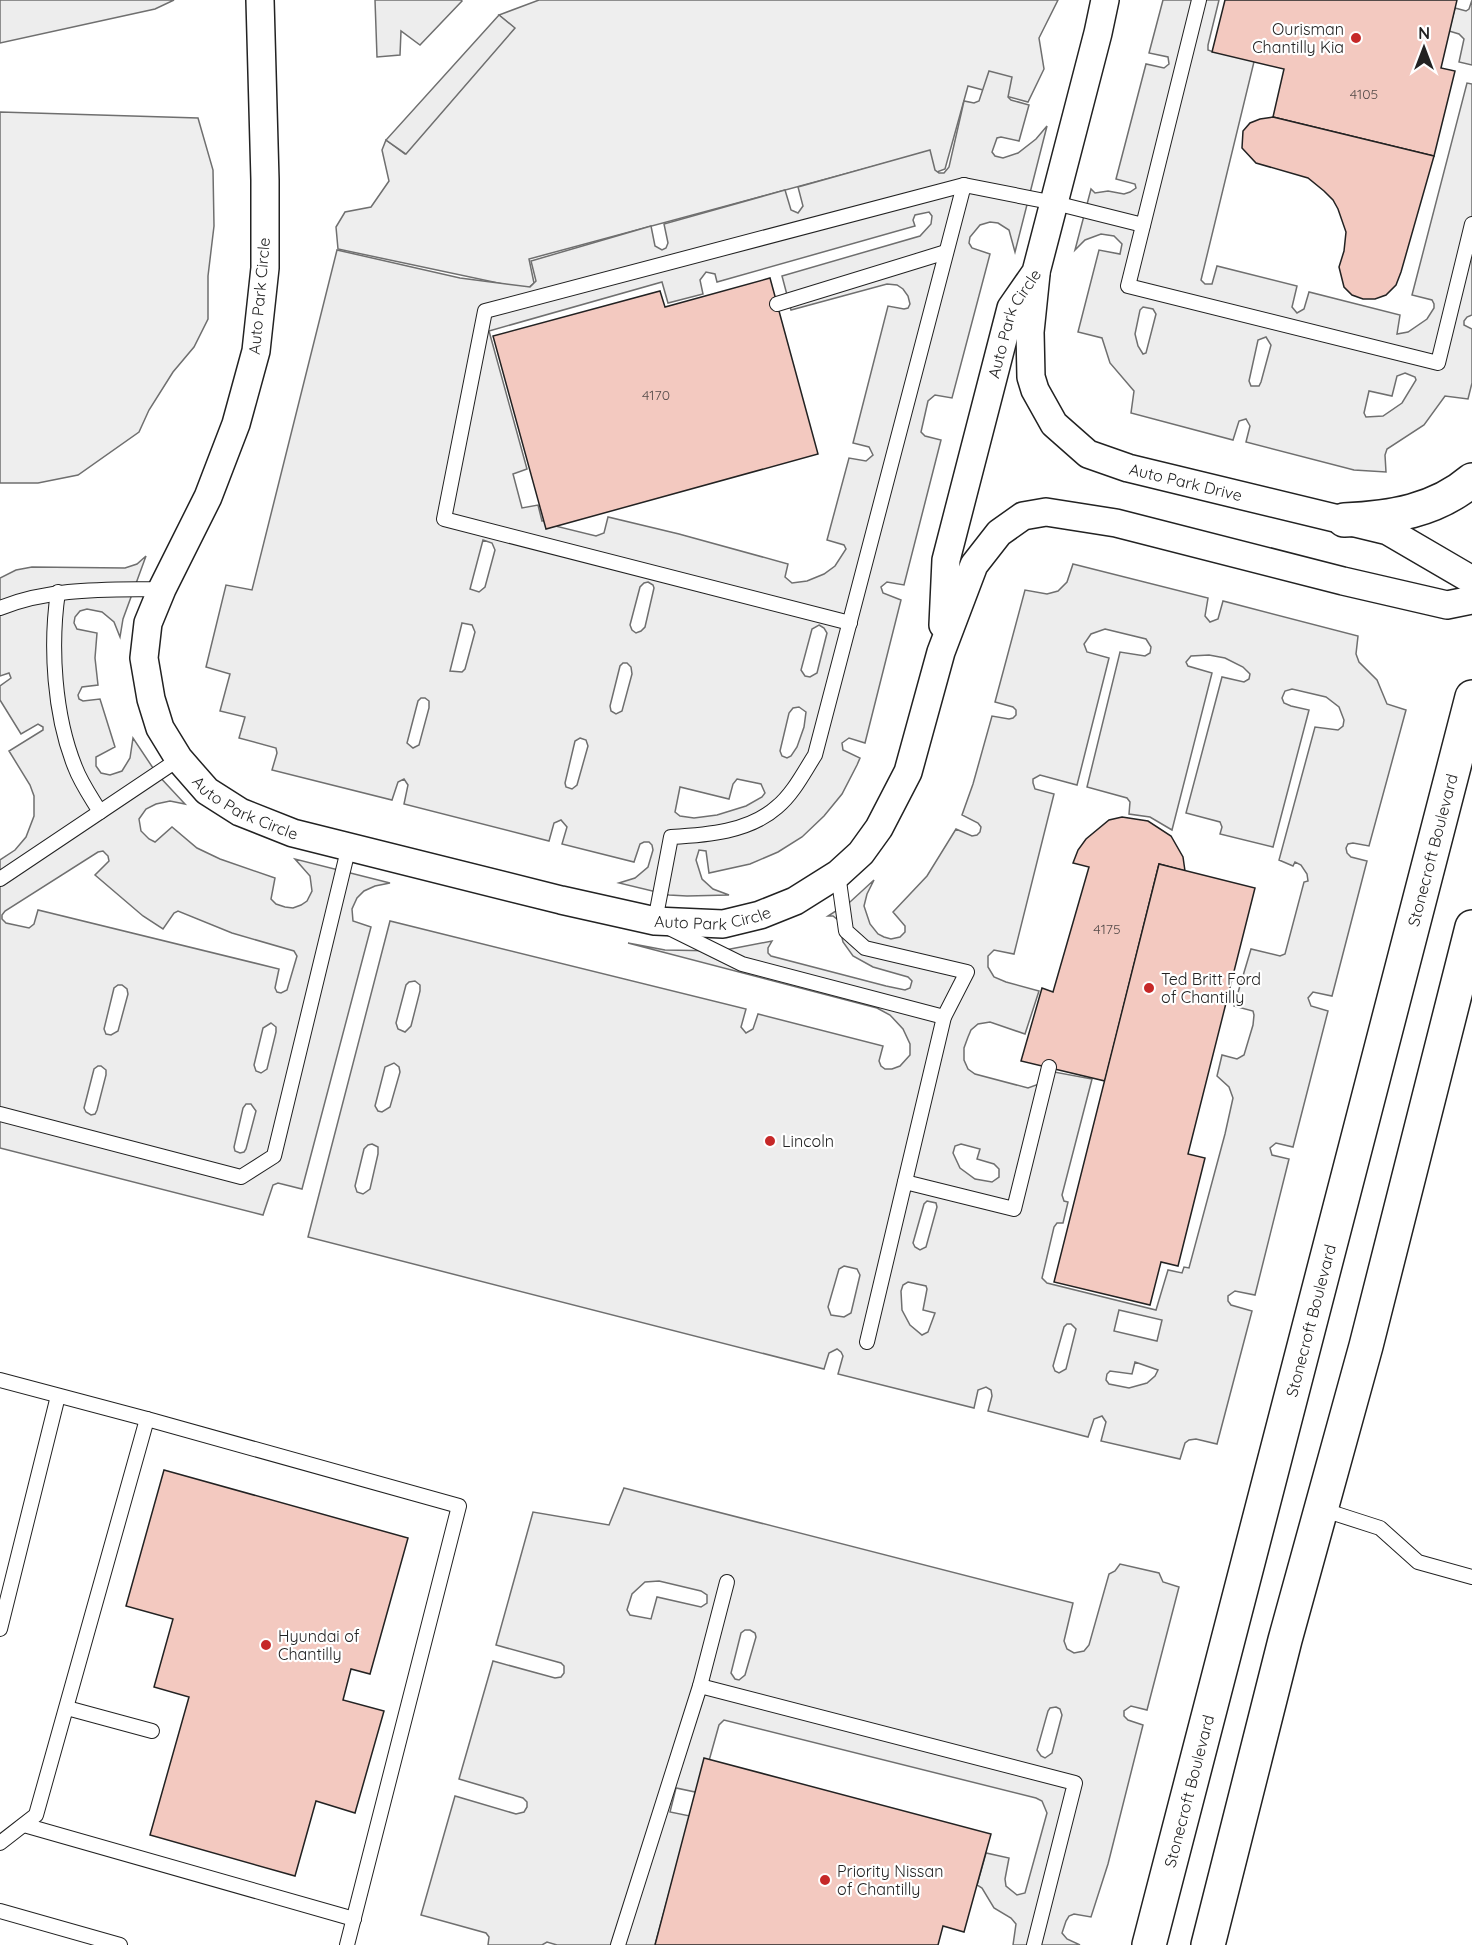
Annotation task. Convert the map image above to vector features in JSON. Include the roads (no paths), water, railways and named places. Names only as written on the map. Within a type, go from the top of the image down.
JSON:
[{"type":"main road","points":[[1344,520],[1385,518],[1410,512],[1462,489],[1472,480]]},
{"type":"main road","name":"Stonecroft Boulevard","points":[[1149,1945],[1472,697]]},
{"type":"main road","points":[[1208,1945],[1285,1640],[1366,1346],[1472,927]]},
{"type":"street","name":"Auto Park Circle","points":[[260,0],[265,268],[256,351],[236,424],[208,498],[162,589],[148,623],[144,658],[151,699],[160,728],[179,759],[207,791],[240,812],[293,833],[550,897],[655,921],[723,924],[760,915],[795,901],[838,874],[861,853],[873,836],[908,772],[941,652],[974,565],[999,533],[1023,516],[1046,512],[1116,524],[1447,605],[1472,600]]},
{"type":"street","name":"Auto Park Circle","points":[[941,652],[946,560],[1011,308],[1036,272],[1105,0]]},
{"type":"street","name":"Auto Park Drive","points":[[1036,272],[1030,332],[1031,377],[1035,390],[1054,424],[1088,454],[1128,468],[1388,531],[1472,580]]},
{"type":"lane","points":[[1199,0],[1128,286],[1438,363],[1472,224]]},
{"type":"lane","points":[[944,1017],[742,964],[655,921],[671,837],[715,833],[758,820],[777,808],[815,755],[964,185]]},
{"type":"lane","points":[[850,623],[444,519],[485,311],[964,185],[1055,203],[1143,225]]},
{"type":"lane","points":[[777,304],[946,252]]},
{"type":"lane","points":[[0,608],[32,597],[58,592],[162,589]]},
{"type":"lane","points":[[58,592],[54,618],[54,656],[65,733],[75,767],[100,812]]},
{"type":"lane","points":[[0,879],[179,759]]},
{"type":"lane","points":[[0,1114],[241,1177],[274,1156],[349,846]]},
{"type":"lane","points":[[838,874],[846,931],[865,948],[967,972],[944,1017],[867,1342]]},
{"type":"lane","points":[[905,1182],[1014,1209],[1049,1067]]},
{"type":"lane","points":[[0,1380],[459,1506],[347,1945]]},
{"type":"lane","points":[[0,1629],[58,1396]]},
{"type":"lane","points":[[0,1843],[36,1815],[147,1419]]},
{"type":"lane","points":[[1321,1509],[1380,1528],[1418,1562],[1472,1577]]},
{"type":"lane","points":[[618,1945],[700,1686],[727,1582]]},
{"type":"lane","points":[[700,1686],[1075,1783],[1034,1945]]},
{"type":"lane","points":[[67,1708],[152,1731]]},
{"type":"lane","points":[[24,1825],[354,1919]]},
{"type":"lane","points":[[0,1911],[120,1945]]},
{"type":"place","name":"Ourisman Chantilly Kia","points":[[1356,38]]},
{"type":"place","name":"Ted Britt Ford of Chantilly","points":[[1149,988]]},
{"type":"place","name":"Lincoln","points":[[770,1141]]},
{"type":"place","name":"Hyundai of Chantilly","points":[[266,1645]]},
{"type":"place","name":"Priority Nissan of Chantilly","points":[[825,1880]]}]
